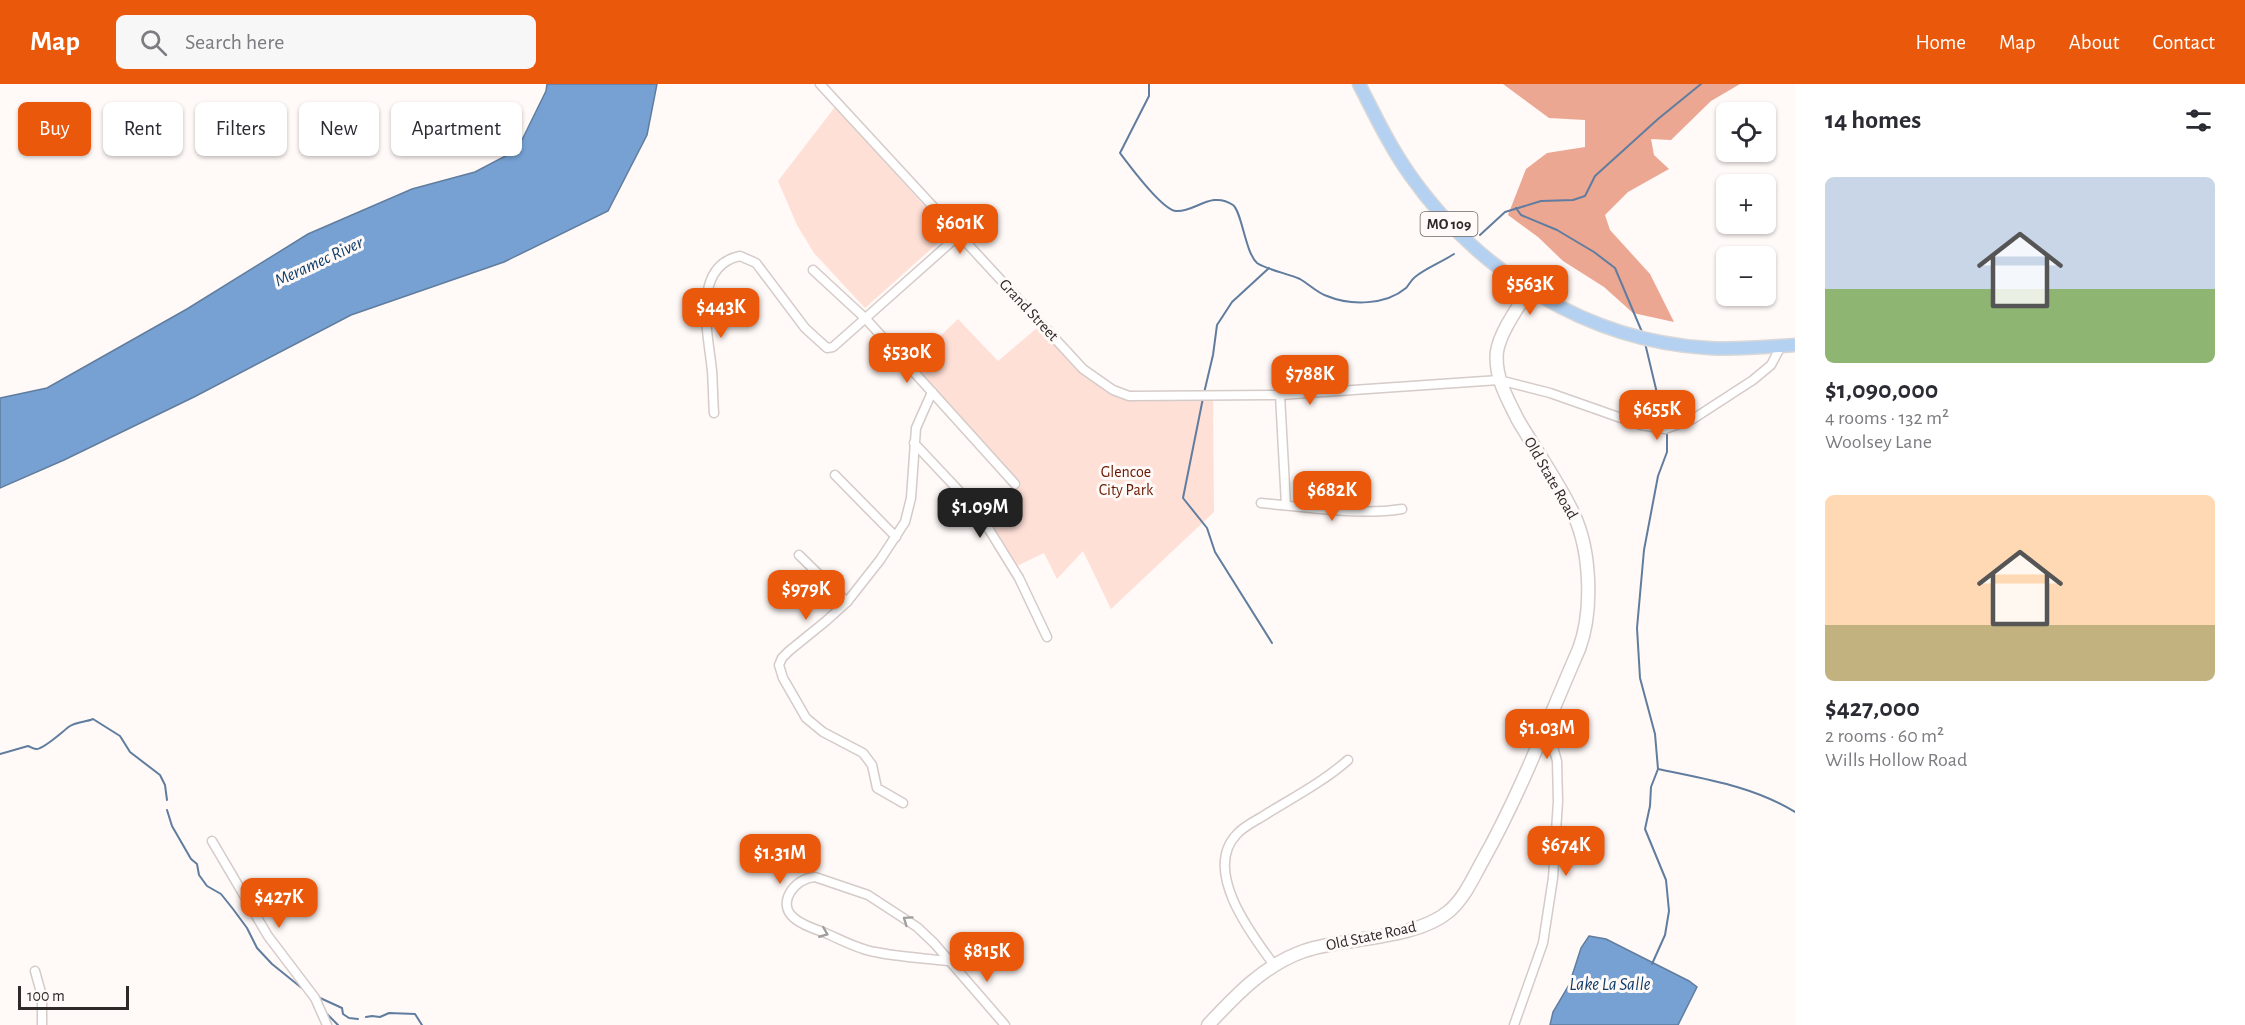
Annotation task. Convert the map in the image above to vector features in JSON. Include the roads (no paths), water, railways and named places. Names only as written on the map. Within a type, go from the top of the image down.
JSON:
[{"type":"main road","name":"MO 109","points":[[1359,84],[1397,154],[1424,194],[1469,244],[1528,290],[1597,324],[1660,342],[1708,348],[1795,345]]},
{"type":"street","name":"Grand Street","points":[[820,84],[1083,369],[1124,394],[1135,397],[1280,395]]},
{"type":"street","points":[[714,413],[705,312],[712,278],[724,262],[740,256],[756,263],[805,328],[827,348],[833,347],[866,319],[959,235]]},
{"type":"street","points":[[813,270],[866,319],[1015,484]]},
{"type":"street","name":"Old State Road","points":[[1208,1025],[1250,982],[1274,965],[1314,948],[1420,926],[1447,913],[1469,886],[1502,825],[1584,637],[1589,605],[1585,561],[1575,516],[1516,416],[1499,380],[1497,365],[1499,344],[1528,290]]},
{"type":"street","points":[[1286,505],[1280,395],[1499,380],[1550,393],[1641,425],[1665,429],[1693,419],[1753,380],[1771,364],[1781,346]]},
{"type":"street","points":[[903,803],[878,788],[872,765],[863,753],[810,723],[800,710],[779,670],[782,658],[847,602],[896,537],[904,522],[911,498],[916,428],[932,392]]},
{"type":"street","points":[[914,443],[977,510],[1019,578],[1047,637]]},
{"type":"street","points":[[836,475],[896,537]]},
{"type":"street","points":[[1261,503],[1366,511],[1402,509]]},
{"type":"street","points":[[799,555],[847,602]]},
{"type":"street","points":[[1514,1025],[1543,943],[1553,878],[1558,801],[1557,761],[1553,747],[1542,733]]},
{"type":"street","points":[[1274,965],[1253,935],[1230,892],[1225,869],[1227,849],[1239,831],[1329,777],[1348,760]]},
{"type":"street","points":[[212,841],[268,936],[315,998],[327,1025]]},
{"type":"street","points":[[948,961],[873,952],[793,918],[789,910],[788,898],[795,883],[807,877],[815,877],[868,895],[901,915],[930,939],[1005,1025]]},
{"type":"street","points":[[922,958],[930,939]]},
{"type":"street","points":[[35,971],[42,996],[42,1025]]},
{"type":"water","name":"Meramec River","points":[[547,84],[657,84],[647,135],[608,211],[504,262],[351,315],[194,397],[64,460],[0,488],[0,398],[47,388],[187,309],[308,234],[412,189],[475,172],[506,156],[522,156],[522,140],[546,91]]},
{"type":"water","name":"Lake La Salle","points":[[1589,936],[1606,939],[1697,987],[1678,1025],[1550,1025],[1553,1012],[1569,985],[1581,948]]},
{"type":"waterway","points":[[1149,84],[1149,96],[1120,153],[1146,186],[1170,209],[1183,211],[1217,200],[1233,205],[1239,215],[1249,250],[1257,263],[1300,279],[1327,296],[1347,301],[1368,302],[1379,301],[1398,294],[1419,274],[1454,254]]},
{"type":"waterway","points":[[1480,235],[1505,212],[1541,201],[1573,200],[1585,196],[1595,176],[1701,84]]},
{"type":"waterway","points":[[1516,208],[1521,215],[1557,230],[1594,252],[1615,268],[1642,332]]},
{"type":"waterway","points":[[1204,393],[1217,325],[1232,302],[1269,268]]},
{"type":"waterway","points":[[1645,343],[1667,435],[1667,452],[1658,476],[1644,550],[1637,628],[1640,678],[1655,734],[1658,769],[1651,787],[1645,829],[1666,880],[1669,911],[1665,935],[1652,964]]},
{"type":"waterway","points":[[1203,398],[1183,498],[1207,528],[1215,552],[1272,643]]},
{"type":"waterway","points":[[0,754],[28,746],[39,748],[70,726],[93,719],[120,736],[130,752],[160,775],[165,785],[167,800]]},
{"type":"waterway","points":[[1658,769],[1746,790],[1795,812]]},
{"type":"waterway","points":[[167,810],[172,826],[191,859],[197,864],[199,875],[207,886],[221,894],[247,928],[257,948],[272,964],[303,989]]},
{"type":"waterway","points":[[318,997],[342,1008],[343,1014],[349,1018],[358,1019]]},
{"type":"waterway","points":[[325,1012],[338,1025]]},
{"type":"waterway","points":[[366,1017],[380,1017],[389,1013],[415,1014],[422,1025]]},
{"type":"park label","name":"Glencoe City Park","points":[[1126,481]]}]
